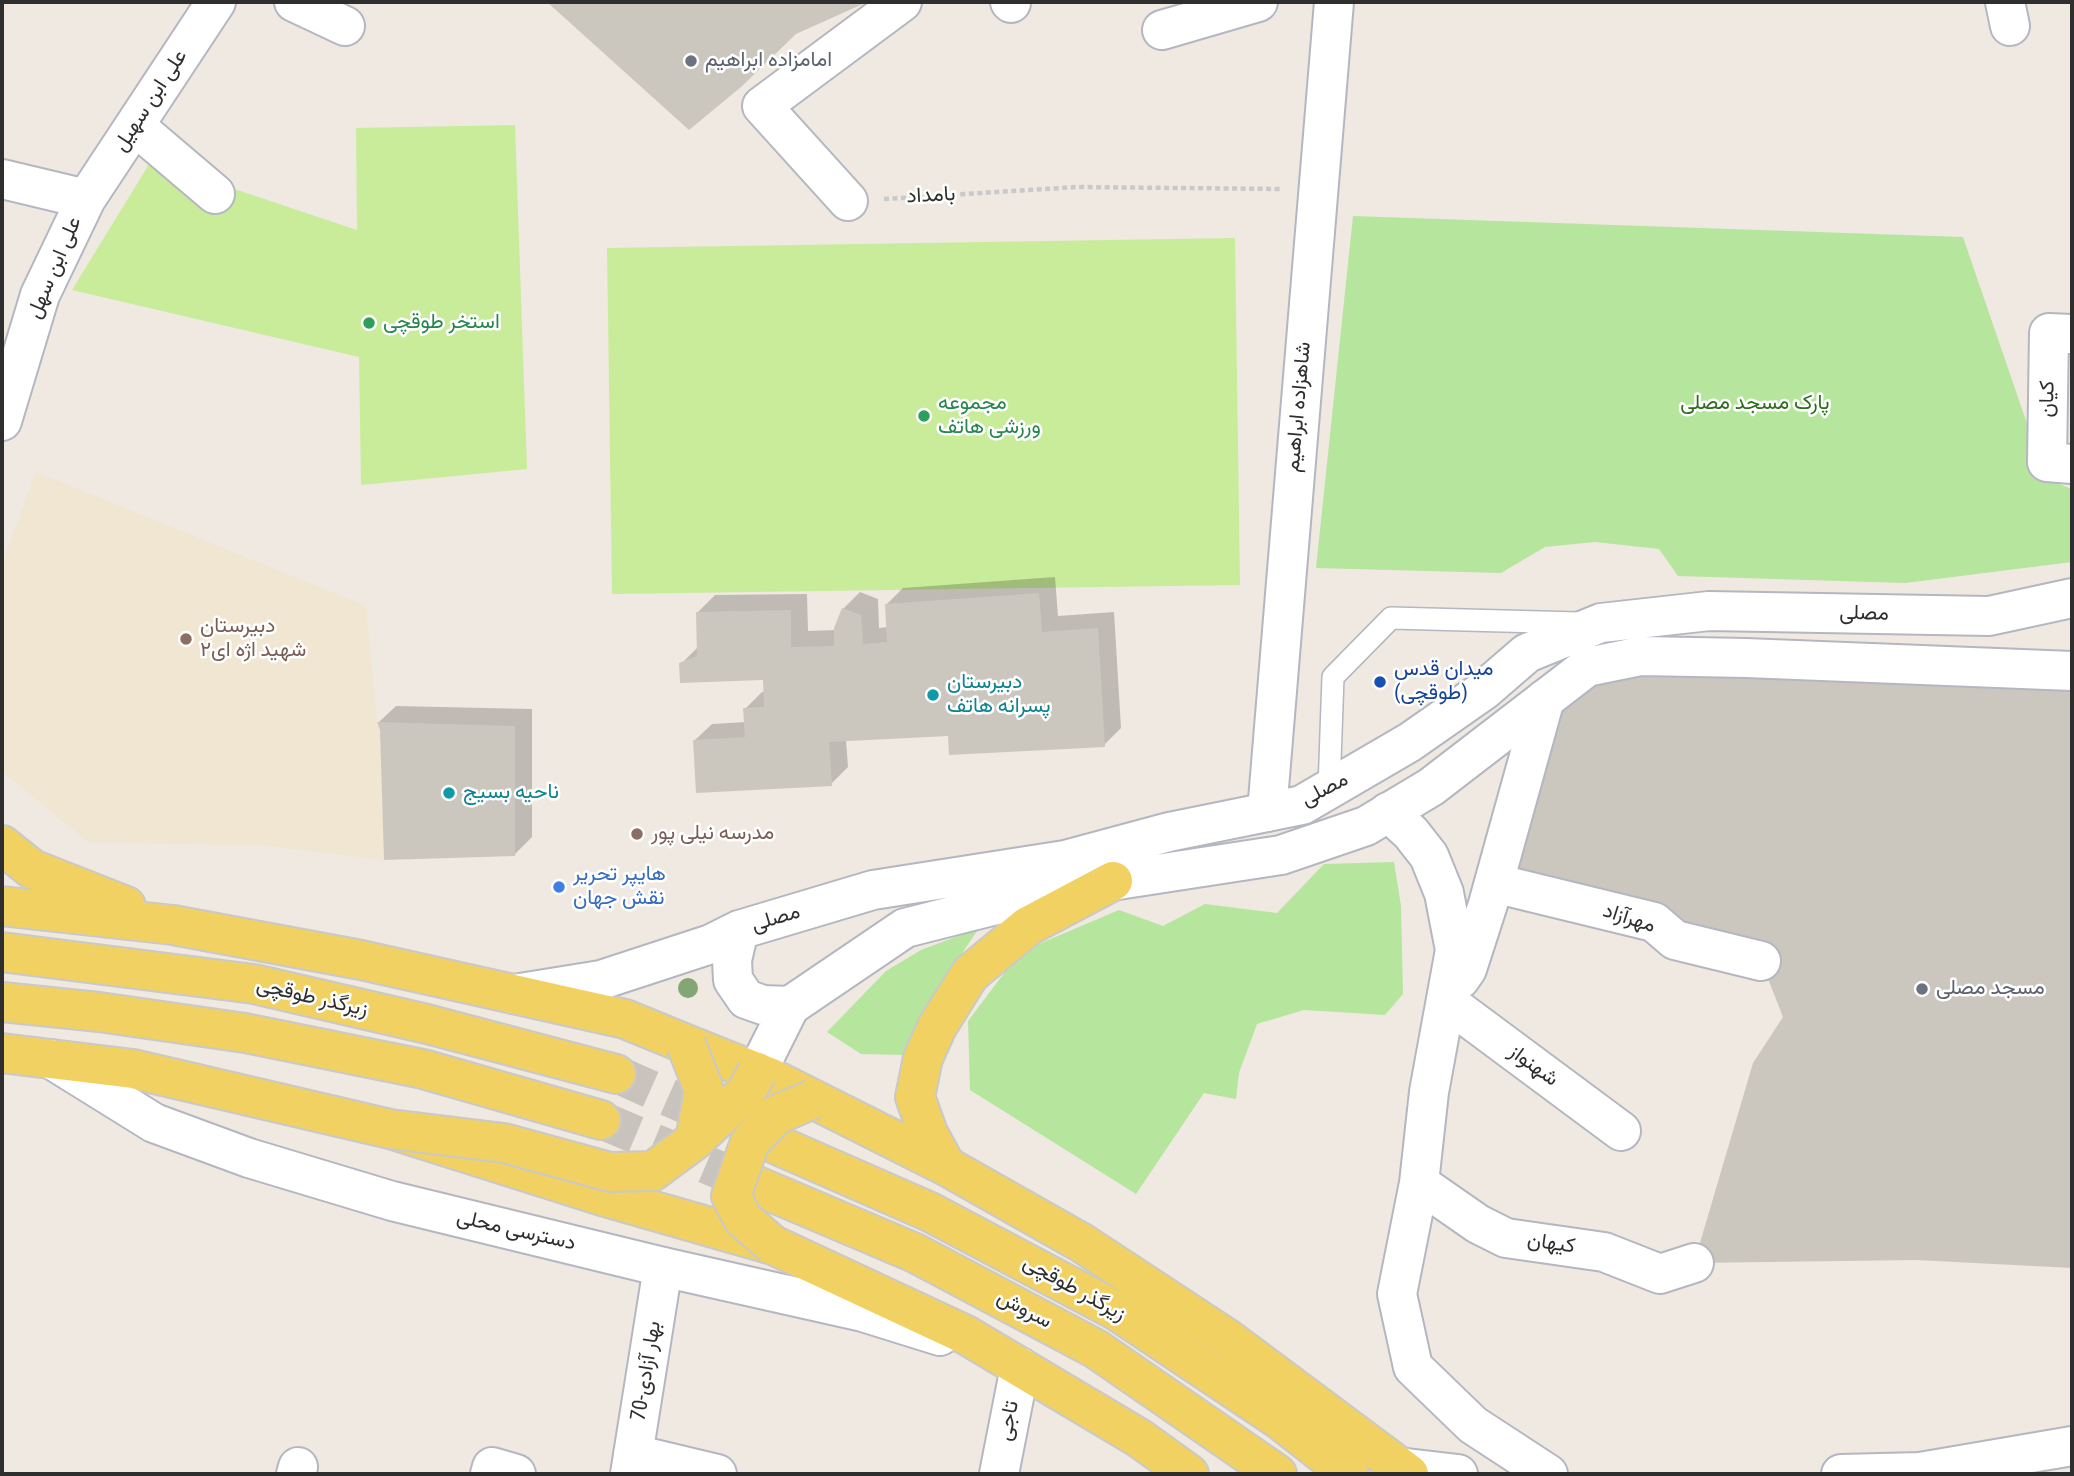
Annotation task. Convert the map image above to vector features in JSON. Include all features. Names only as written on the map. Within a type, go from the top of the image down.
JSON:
[{"type":"main road","points":[[2,845],[32,869],[173,925]]},
{"type":"main road","points":[[946,1166],[928,1133],[915,1097],[923,1058],[937,1027],[970,974],[1028,926],[1113,881]]},
{"type":"main road","points":[[2,906],[173,925],[361,960],[625,1019],[757,1072],[946,1166],[1082,1243],[1228,1339],[1404,1470]]},
{"type":"main road","name":"زیرگذر طوقچی","points":[[2,952],[254,984],[426,1024],[616,1074]]},
{"type":"main road","points":[[2,1002],[99,1012],[259,1036],[423,1069],[601,1120]]},
{"type":"main road","points":[[686,1044],[704,1090],[695,1140]]},
{"type":"main road","points":[[2,1053],[133,1069],[390,1129],[602,1196],[774,1245],[966,1335],[1139,1438],[1189,1474]]},
{"type":"main road","points":[[2,1072],[51,1059]]},
{"type":"main road","points":[[390,1129],[504,1143],[610,1172],[653,1171],[695,1140],[746,1092],[757,1072]]},
{"type":"main road","points":[[774,1245],[743,1219],[731,1195],[750,1142],[776,1115],[813,1099]]},
{"type":"main road","name":"زیرگذر طوقچی","points":[[775,1144],[930,1212],[1117,1311],[1280,1420],[1349,1474]]},
{"type":"main road","name":"سروش","points":[[750,1183],[915,1252],[1096,1349],[1277,1474]]},
{"type":"street","name":"علی ابن سهیل","points":[[86,199],[216,2]]},
{"type":"street","points":[[295,2],[345,26]]},
{"type":"street","points":[[848,201],[762,106],[902,2]]},
{"type":"street","points":[[1162,30],[1258,2]]},
{"type":"street","name":"شاهزاده ابراهیم","points":[[1267,812],[1334,2]]},
{"type":"street","points":[[135,126],[215,194]]},
{"type":"street","name":"علی ابن سهل","points":[[2,179],[86,199],[40,295],[2,421]]},
{"type":"street","name":"کیان","points":[[2072,334],[2049,334],[2047,462],[2072,464]]},
{"type":"street","name":"مصلی","points":[[514,994],[601,979],[711,944],[739,930],[873,890],[1065,860],[1169,832],[1302,804],[1410,742],[1483,691],[1527,653],[1601,623],[1709,611],[1989,616],[2072,598]]},
{"type":"street","name":"مصلی","points":[[757,1072],[790,1006],[905,928],[1059,888],[1281,855],[1366,826],[1431,787],[1587,667],[1641,656],[2072,671]]},
{"type":"street","points":[[1446,1001],[1467,969],[1545,699]]},
{"type":"street","points":[[1388,812],[1411,833],[1429,856],[1444,893],[1455,950],[1429,1092],[1419,1183],[1397,1294],[1413,1367],[1473,1425],[1548,1474]]},
{"type":"street","name":"مهرآزاد","points":[[1494,883],[1654,922],[1675,940],[1760,961]]},
{"type":"street","points":[[739,930],[732,960],[733,979],[746,999],[763,1004],[790,1006]]},
{"type":"street","name":"شهنواز","points":[[1446,1001],[1621,1131]]},
{"type":"street","name":"دسترسی محلی","points":[[51,1059],[154,1123],[249,1158],[392,1201],[863,1312],[1009,1361]]},
{"type":"street","name":"کیهان","points":[[1419,1183],[1478,1224],[1506,1238],[1604,1252],[1660,1274],[1694,1263]]},
{"type":"street","name":"70-بهار آزادی","points":[[631,1464],[663,1267]]},
{"type":"street","name":"تاجی","points":[[999,1474],[1009,1361]]},
{"type":"street","points":[[1841,1474],[1920,1472],[2072,1446]]},
{"type":"street","points":[[631,1464],[717,1474]]},
{"type":"street","points":[[490,1474],[492,1467],[516,1474]]},
{"type":"street","points":[[1404,1470],[1458,1474]]},
{"type":"lane","points":[[1329,789],[1333,677],[1391,618],[1601,623]]},
{"type":"path","name":"بامداد","points":[[848,201],[1077,187],[1317,189]]},
{"type":"shaded area","name":"دبیرستان شهید اژه ای۲","points":[[36,472],[366,606],[380,730],[384,860],[268,846],[88,842],[2,771],[2,563]]},
{"type":"green space","name":"استخر طوقچی","points":[[515,125],[527,469],[361,485],[359,357],[72,290],[151,161],[357,230],[356,128]]},
{"type":"green space","name":"پارک مسجد مصلی","points":[[1353,216],[1963,237],[2046,479],[2072,489],[2072,562],[1905,583],[1678,576],[1659,549],[1595,542],[1545,547],[1501,573],[1316,568]]},
{"type":"green space","name":"مجموعه ورزشی هاتف","points":[[1235,238],[1240,585],[612,594],[607,248]]},
{"type":"green space","points":[[1394,862],[1401,906],[1403,994],[1385,1015],[1304,1010],[1257,1024],[1239,1073],[1236,1099],[1204,1093],[1136,1194],[970,1090],[968,1021],[1020,952],[1119,910],[1163,926],[1205,904],[1277,913],[1324,864]]},
{"type":"green space","points":[[979,928],[936,992],[905,1055],[861,1054],[827,1032],[886,971],[921,950]]},
{"type":"building","name":"امامزاده ابراهیم","points":[[547,2],[865,3],[796,34],[741,87],[689,130]]},
{"type":"building","name":"دبیرستان پسرانه هاتف","points":[[1039,593],[1042,632],[1098,628],[1105,747],[949,755],[948,736],[829,742],[832,786],[696,793],[693,740],[745,737],[743,708],[764,707],[763,680],[680,683],[679,663],[697,656],[696,612],[791,610],[791,647],[834,646],[834,628],[842,608],[861,615],[863,644],[887,642],[885,604]]},
{"type":"building","name":"مسجد مصلی","points":[[1613,676],[2072,682],[2072,1268],[1916,1260],[1694,1263],[1753,1063],[1783,1017],[1761,961],[1504,871],[1567,695]]},
{"type":"building","name":"ناحیه بسیج","points":[[377,722],[515,726],[515,856],[384,860],[380,730]]},
{"type":"tunnel","points":[[616,1074],[731,1125]]},
{"type":"tunnel","points":[[601,1120],[750,1183]]},
{"type":"place","name":"امامزاده ابراهیم","points":[[691,61]]},
{"type":"place","name":"استخر طوقچی","points":[[369,323]]},
{"type":"place","name":"مجموعه ورزشی هاتف","points":[[924,416]]},
{"type":"place","name":"دبیرستان شهید اژه ای۲","points":[[186,639]]},
{"type":"place","name":"میدان قدس (طوقچی)","points":[[1380,682]]},
{"type":"place","name":"دبیرستان پسرانه هاتف","points":[[933,695]]},
{"type":"place","name":"ناحیه بسیج","points":[[449,793]]},
{"type":"place","name":"مدرسه نیلی پور","points":[[637,834]]},
{"type":"place","name":"هایپر تحریر نقش جهان","points":[[559,887]]},
{"type":"place","name":"مسجد مصلی","points":[[1922,989]]}]
